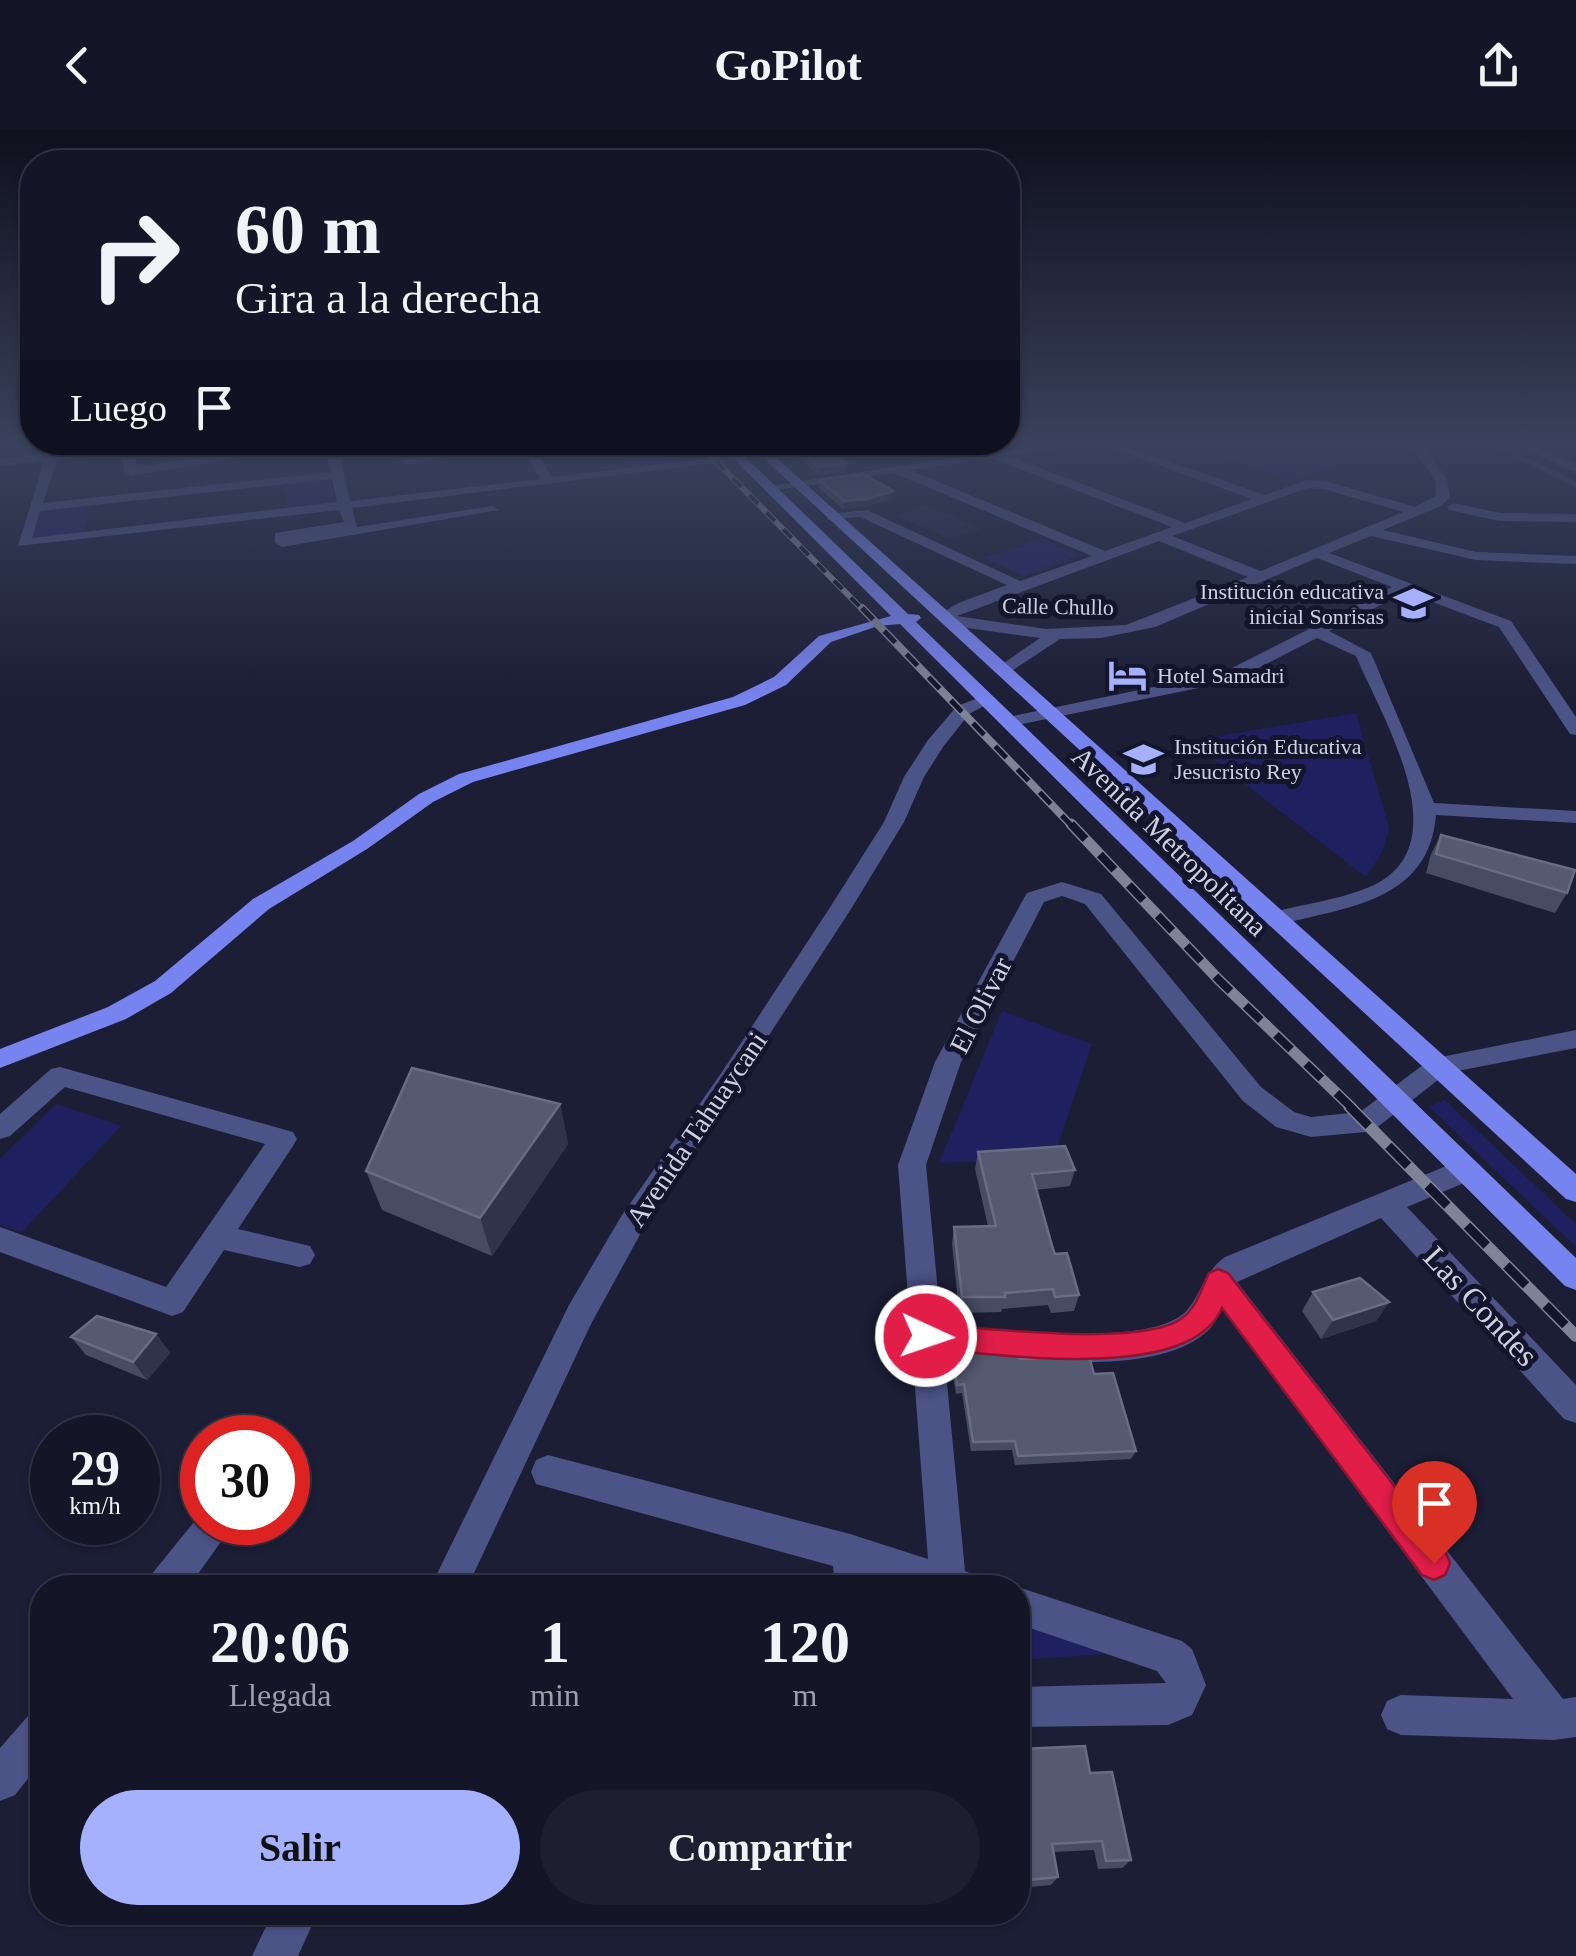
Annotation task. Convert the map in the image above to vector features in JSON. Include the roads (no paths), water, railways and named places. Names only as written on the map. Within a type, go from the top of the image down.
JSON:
[{"type":"main road","name":"Avenida Metropolitana","points":[[813,529],[1576,1277]]},
{"type":"main road","name":"Avenida Metropolitana","points":[[846,529],[1576,1192]]},
{"type":"main road","points":[[0,1059],[117,1013],[163,987],[261,904],[360,845],[426,798],[466,778],[739,701],[780,681],[825,640],[850,628],[903,618],[944,617]]},
{"type":"street","points":[[27,529],[23,543],[139,529]]},
{"type":"street","points":[[324,529],[280,536],[282,543],[370,529]]},
{"type":"street","points":[[895,529],[1020,586]]},
{"type":"street","points":[[1041,529],[1105,556]]},
{"type":"street","points":[[944,617],[1178,529]]},
{"type":"street","name":"Calle Chullo","points":[[944,617],[983,626],[1058,632],[1134,629],[1378,529]]},
{"type":"street","points":[[1372,532],[1476,556],[1576,560]]},
{"type":"street","points":[[1159,536],[1262,577]]},
{"type":"street","points":[[1318,554],[1505,624],[1576,730]]},
{"type":"street","points":[[1008,722],[1228,676],[1404,587]]},
{"type":"street","points":[[1278,918],[1381,890],[1395,882],[1420,845],[1427,810],[1363,653],[1316,630]]},
{"type":"street","points":[[1004,671],[1058,632]]},
{"type":"street","name":"Avenida Tahuaycani","points":[[454,1575],[580,1315],[632,1223],[731,1080],[840,908],[894,822],[914,777],[935,744],[963,710],[986,700]]},
{"type":"street","points":[[1427,810],[1576,817]]},
{"type":"street","name":"El Olivar","points":[[954,1575],[926,1336],[912,1166],[920,1128],[1035,898],[1046,891],[1079,892],[1093,899],[1252,1094],[1285,1120],[1311,1127],[1366,1122],[1393,1098]]},
{"type":"street","points":[[1393,1098],[1440,1065],[1576,1039]]},
{"type":"street","points":[[0,1129],[60,1076],[283,1139],[172,1302],[0,1239]]},
{"type":"street","points":[[926,1336],[1116,1347],[1155,1340],[1190,1329],[1207,1310],[1218,1281],[1236,1266],[1466,1170]]},
{"type":"street","name":"Las Condes","points":[[1385,1202],[1576,1408]]},
{"type":"street","points":[[217,1236],[300,1254]]},
{"type":"street","points":[[1218,1281],[1565,1718]]},
{"type":"street","points":[[548,1472],[852,1570],[886,1575]]},
{"type":"street","points":[[183,1575],[202,1545]]},
{"type":"street","points":[[1030,1610],[1168,1655],[1178,1663],[1186,1684],[1178,1702],[1168,1705],[1030,1707]]},
{"type":"street","points":[[1401,1715],[1565,1718]]},
{"type":"street","points":[[0,1780],[30,1744]]},
{"type":"street","points":[[275,1956],[290,1925]]},
{"type":"railway","points":[[783,529],[864,611]]},
{"type":"railway","points":[[862,608],[1073,827]]},
{"type":"railway","points":[[1071,824],[1219,980],[1352,1108]]},
{"type":"railway","points":[[1349,1106],[1576,1336]]},
{"type":"place","name":"Institución educativa inicial Sonrisas","points":[[1414,604]]},
{"type":"place","name":"Hotel Samadri","points":[[1127,675]]},
{"type":"place","name":"Institución Educativa Jesucristo Rey","points":[[1144,759]]}]
